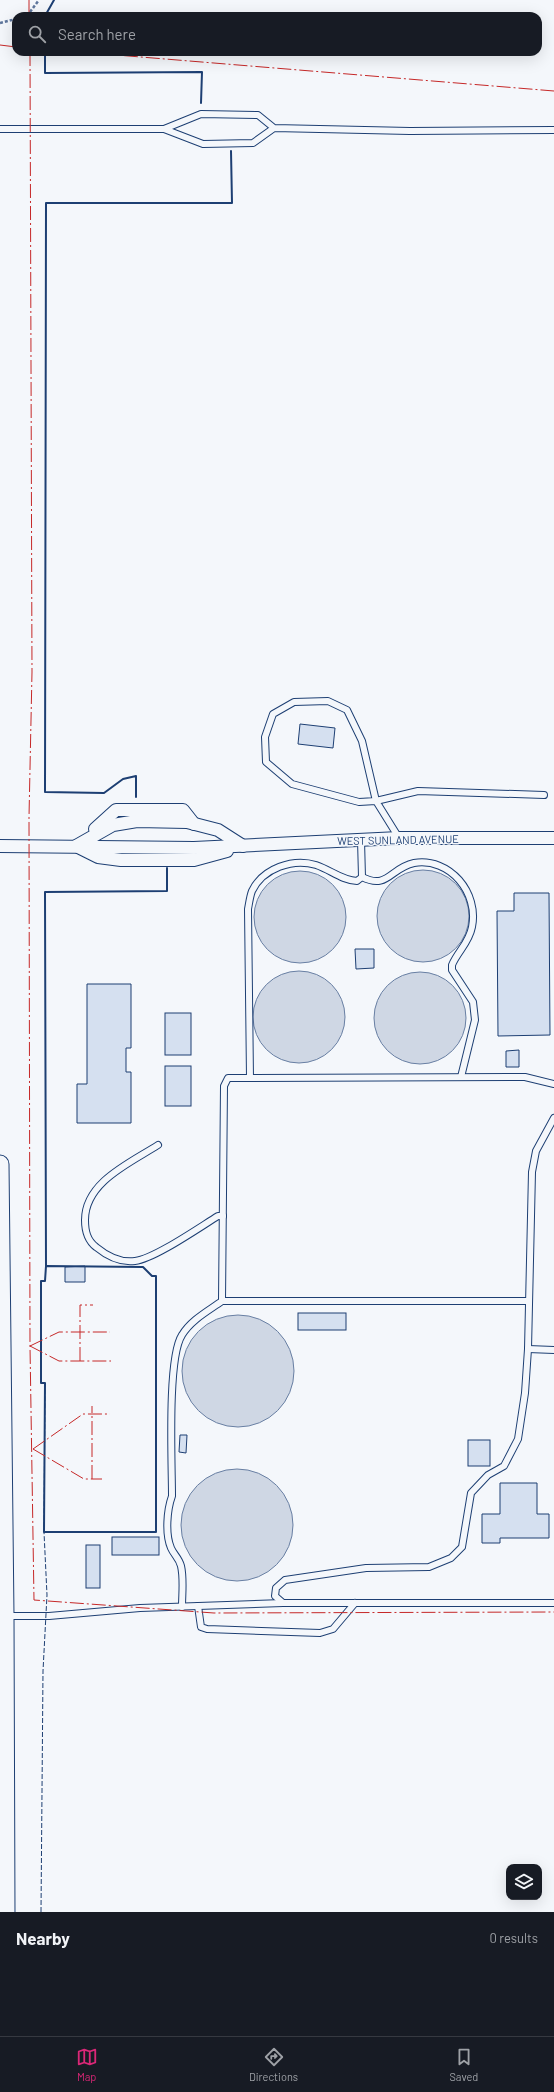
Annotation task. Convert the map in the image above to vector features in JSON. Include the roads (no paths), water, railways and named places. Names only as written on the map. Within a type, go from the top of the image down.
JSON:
[{"type":"main road","points":[[0,1164],[5,1616],[3,1807],[6,1912]]},
{"type":"street","name":"WEST SUNLAND AVENUE","points":[[76,846],[113,825],[124,822],[188,822],[218,830],[243,846]]},
{"type":"street","name":"WEST SUNLAND AVENUE","points":[[0,846],[76,846],[98,857],[121,860],[194,860],[243,846],[399,838],[554,838]]},
{"type":"lane","points":[[164,129],[201,114],[258,115],[274,128]]},
{"type":"lane","points":[[0,129],[164,129],[203,144],[253,143],[274,128],[410,131],[554,130]]},
{"type":"lane","points":[[399,838],[376,801],[362,741],[347,710],[328,701],[294,702],[274,714],[265,737],[266,762],[292,784],[359,802],[376,801],[418,791],[544,795]]},
{"type":"lane","points":[[361,840],[362,877]]},
{"type":"lane","points":[[250,1078],[248,909],[252,891],[266,875],[279,866],[300,861],[317,866],[347,881],[357,881],[362,877]]},
{"type":"lane","points":[[362,877],[372,882],[380,882],[407,865],[426,863],[443,867],[451,872],[465,887],[473,910],[472,927],[466,945],[452,964],[452,970],[473,1002],[476,1020],[461,1077]]},
{"type":"lane","points":[[222,1301],[224,1086],[228,1078],[525,1076],[554,1084]]},
{"type":"lane","points":[[283,1603],[275,1596],[276,1588],[285,1580],[366,1568],[429,1567],[451,1558],[462,1547],[471,1493],[488,1475],[504,1466],[518,1440],[525,1393],[528,1349],[532,1172],[536,1151],[551,1129],[554,1118]]},
{"type":"lane","points":[[158,1145],[106,1178],[91,1195],[85,1212],[85,1230],[90,1242],[112,1258],[136,1262],[153,1255],[218,1216],[223,1216]]},
{"type":"lane","points":[[182,1607],[181,1568],[178,1557],[171,1550],[169,1543],[168,1508],[172,1496],[173,1377],[176,1351],[181,1335],[197,1318],[222,1301],[529,1301]]},
{"type":"lane","points":[[528,1349],[554,1350]]},
{"type":"lane","points":[[5,1616],[49,1616],[140,1608],[283,1603],[554,1603]]},
{"type":"lane","points":[[198,1606],[201,1627],[207,1629],[320,1633],[333,1629],[355,1603]]}]
